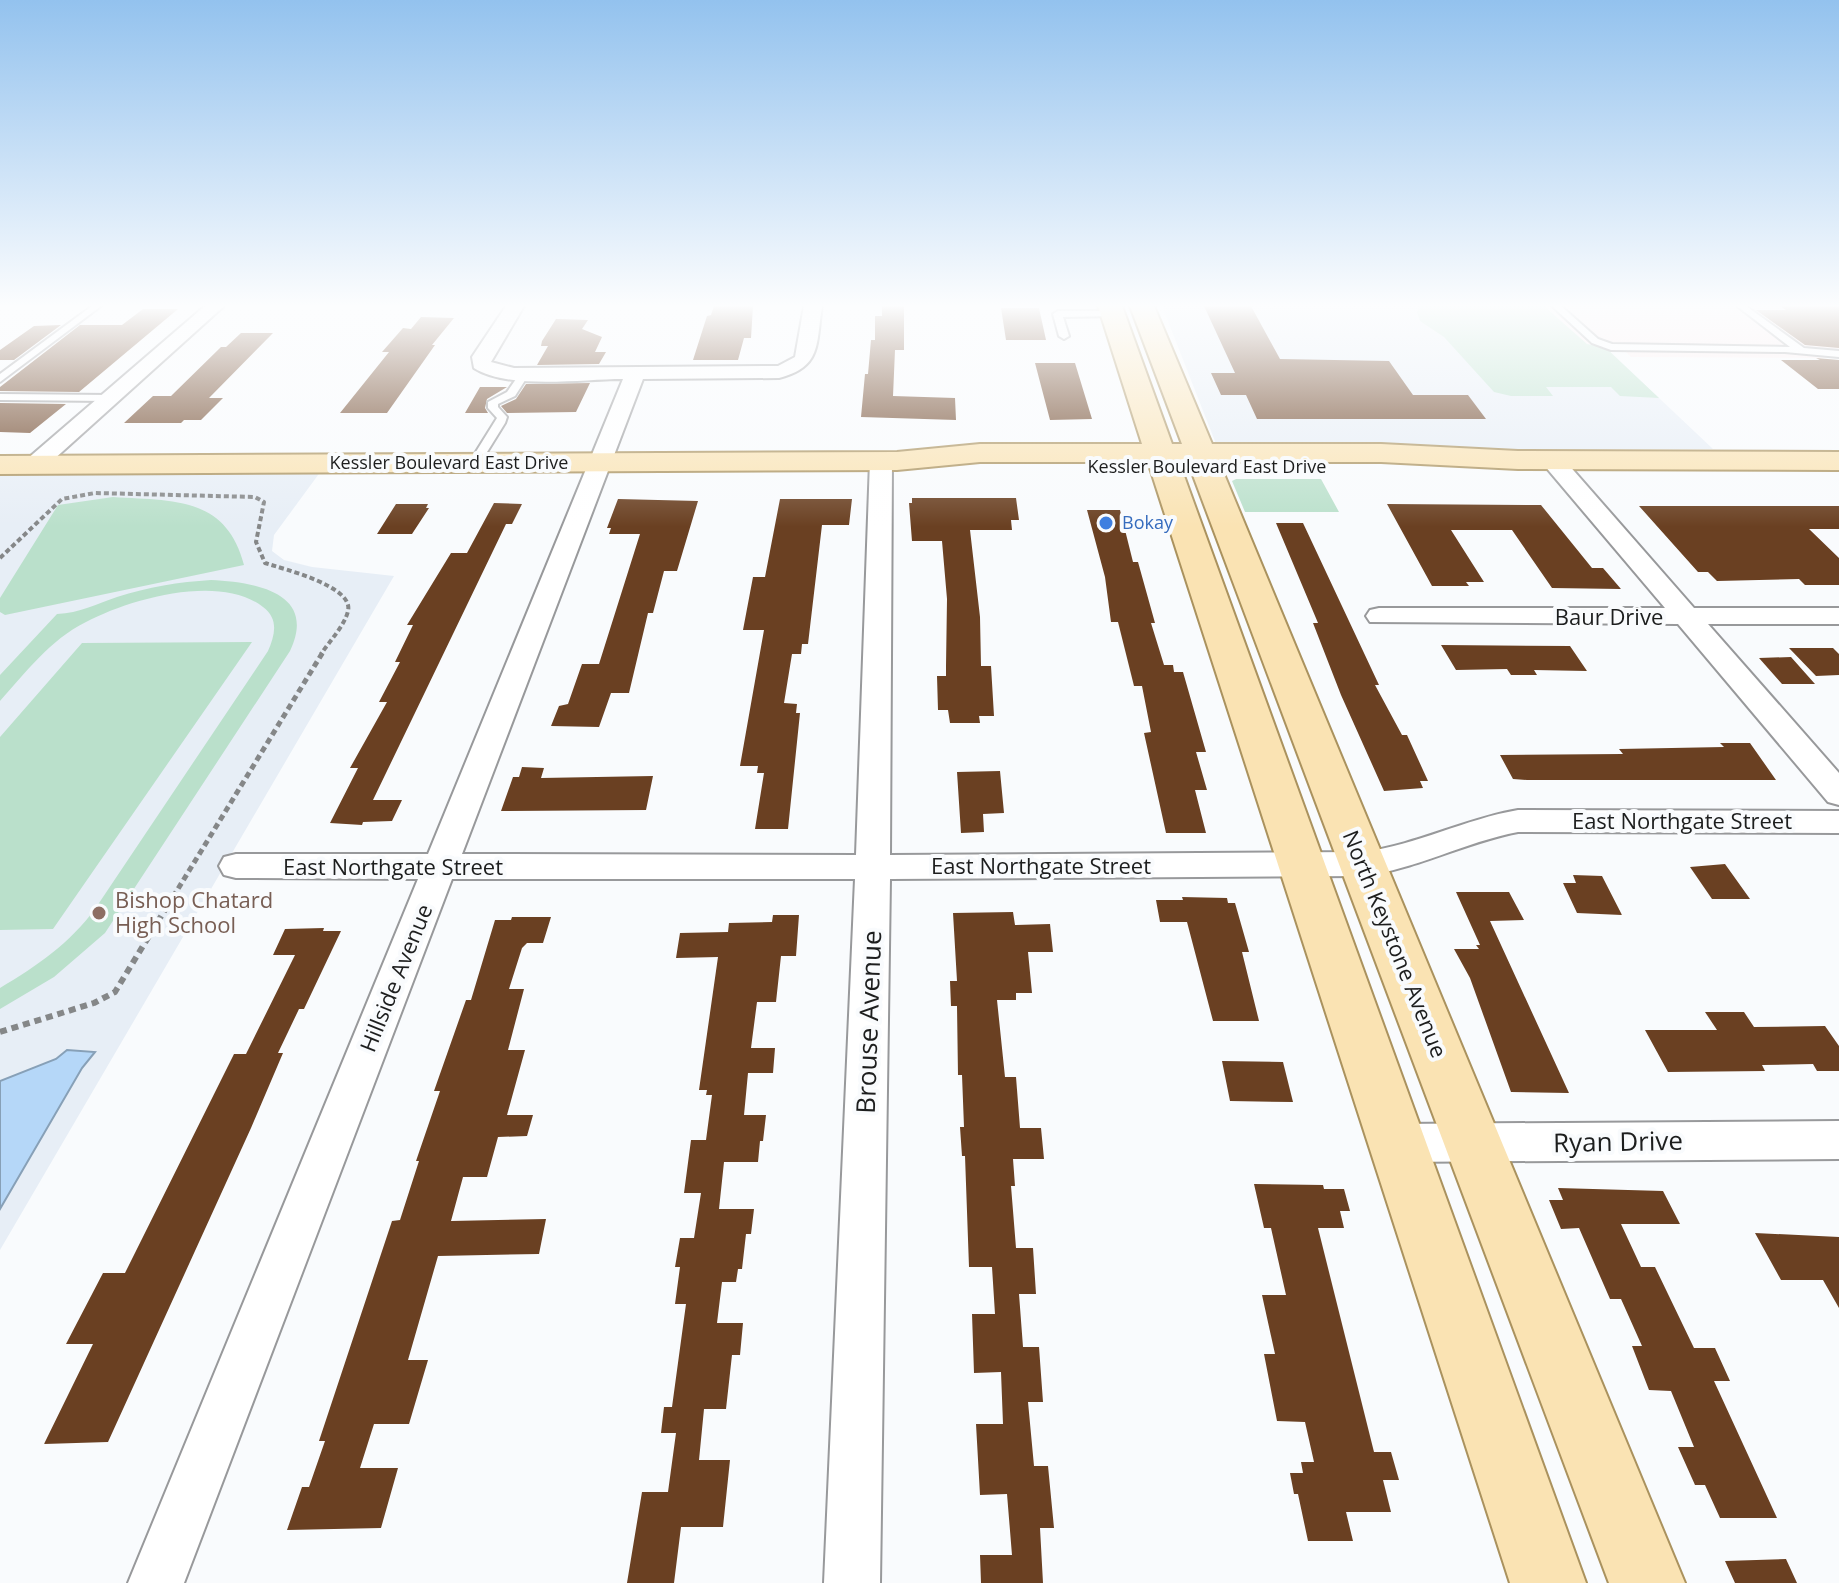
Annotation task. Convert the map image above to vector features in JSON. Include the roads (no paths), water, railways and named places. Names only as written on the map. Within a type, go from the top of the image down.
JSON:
[{"type":"main road","name":"North Keystone Avenue","points":[[1144,380],[1363,864],[1647,1583]]},
{"type":"main road","name":"North Keystone Avenue","points":[[1161,380],[1301,865],[1548,1583]]},
{"type":"main road","name":"Kessler Boulevard East Drive","points":[[0,465],[889,461],[978,468],[1182,460],[1391,468],[1518,460],[1839,461]]},
{"type":"street","points":[[34,465],[131,380]]},
{"type":"street","name":"Hillside Avenue","points":[[156,1583],[633,380]]},
{"type":"street","points":[[1552,460],[1839,794]]},
{"type":"street","name":"Brouse Avenue","points":[[852,1583],[873,867],[889,461]]},
{"type":"street","name":"Baur Drive","points":[[1379,616],[1839,616]]},
{"type":"street","name":"East Northgate Street","points":[[236,866],[1363,864],[1398,859],[1495,825],[1518,821],[1839,822]]},
{"type":"street","name":"Ryan Drive","points":[[1397,1143],[1839,1140]]},
{"type":"lane","points":[[475,463],[502,417],[493,408],[493,402],[511,394],[520,380]]},
{"type":"lane","points":[[0,397],[110,398]]},
{"type":"water","points":[[67,1050],[95,1052],[82,1068],[0,1209],[0,1081],[56,1059]]},
{"type":"place","name":"Bokay","points":[[1106,523]]},
{"type":"place","name":"Bishop Chatard High School","points":[[99,913]]}]
